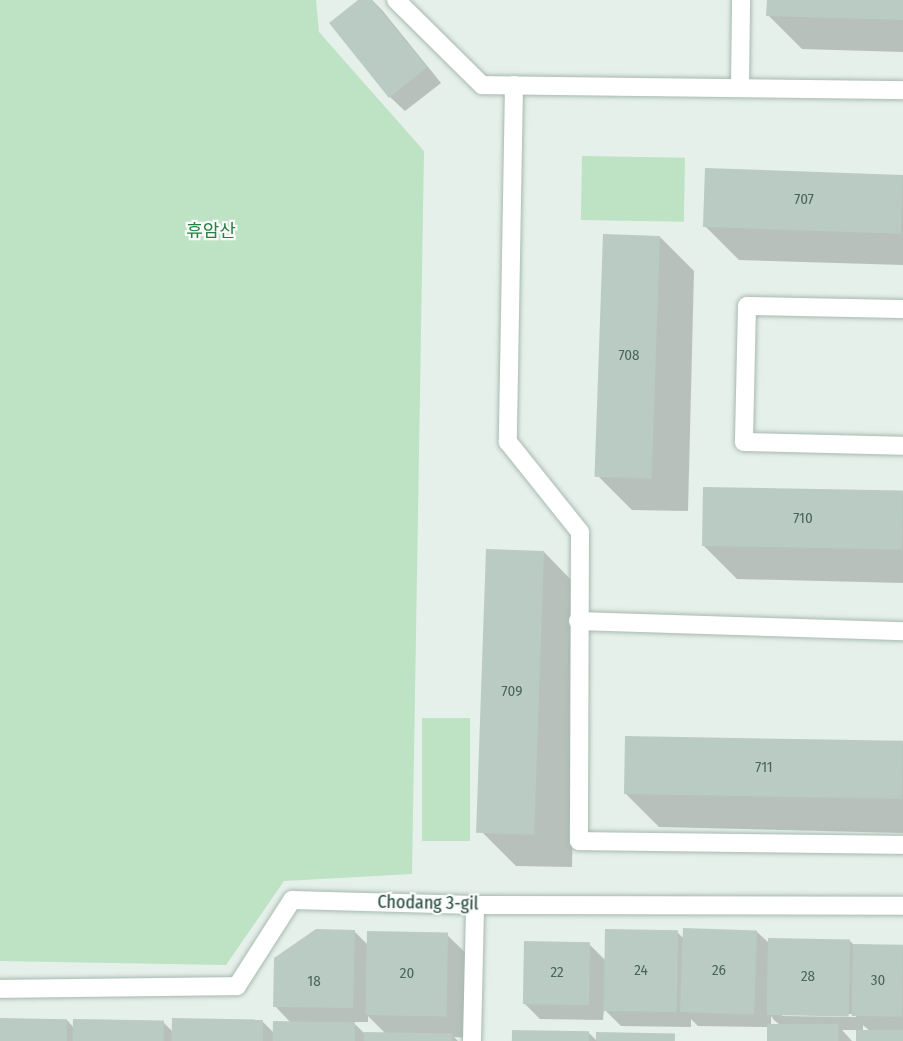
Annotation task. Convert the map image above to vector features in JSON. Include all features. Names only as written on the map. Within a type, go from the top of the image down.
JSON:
[{"type":"street","points":[[396,0],[482,85],[903,90]]},
{"type":"street","points":[[740,88],[741,0]]},
{"type":"street","points":[[514,85],[508,442],[580,532],[579,841],[903,845]]},
{"type":"street","points":[[903,309],[747,306],[744,442],[903,446]]},
{"type":"street","points":[[578,621],[903,631]]},
{"type":"street","name":"Chodang 3-gil","points":[[0,989],[237,986],[292,900],[475,905],[903,906]]},
{"type":"street","points":[[472,1041],[475,905]]},
{"type":"green space","name":"휴암산","points":[[0,0],[316,0],[319,32],[424,151],[412,874],[284,881],[226,965],[0,961]]},
{"type":"green space","points":[[582,156],[685,158],[684,222],[581,220]]},
{"type":"green space","points":[[422,718],[470,718],[470,841],[422,841]]},
{"type":"building","points":[[358,0],[372,0],[427,67],[389,98],[329,23]]},
{"type":"building","points":[[767,0],[903,0],[903,20],[766,16]]},
{"type":"building","points":[[705,168],[903,175],[901,234],[703,227]]},
{"type":"building","points":[[603,234],[660,236],[651,479],[595,477]]},
{"type":"building","points":[[703,487],[903,490],[902,549],[702,546]]},
{"type":"building","points":[[486,549],[544,551],[534,835],[476,833]]},
{"type":"building","points":[[625,736],[903,741],[902,799],[624,794]]},
{"type":"building","points":[[683,928],[757,931],[754,1015],[680,1012]]},
{"type":"building","points":[[316,929],[355,930],[353,1008],[273,1007],[274,958]]},
{"type":"building","points":[[605,929],[678,930],[677,1012],[604,1011]]},
{"type":"building","points":[[367,931],[448,932],[447,1016],[366,1015]]},
{"type":"building","points":[[768,938],[850,939],[849,1016],[767,1015]]},
{"type":"building","points":[[524,941],[590,942],[589,1005],[523,1004]]},
{"type":"building","points":[[853,944],[903,945],[902,1017],[852,1016]]},
{"type":"building","points":[[0,1018],[67,1019],[67,1041],[0,1041]]},
{"type":"building","points":[[172,1018],[263,1020],[263,1041],[172,1041]]},
{"type":"building","points":[[73,1019],[164,1021],[164,1041],[73,1041]]},
{"type":"building","points":[[273,1021],[355,1022],[355,1041],[273,1041]]},
{"type":"building","points":[[767,1024],[838,1024],[838,1041],[767,1041]]},
{"type":"building","points":[[512,1030],[589,1031],[589,1041],[512,1041]]},
{"type":"building","points":[[856,1030],[903,1030],[903,1041],[856,1041]]},
{"type":"building","points":[[364,1032],[452,1034],[452,1041],[364,1041]]},
{"type":"building","points":[[596,1032],[675,1033],[675,1041],[596,1041]]}]
